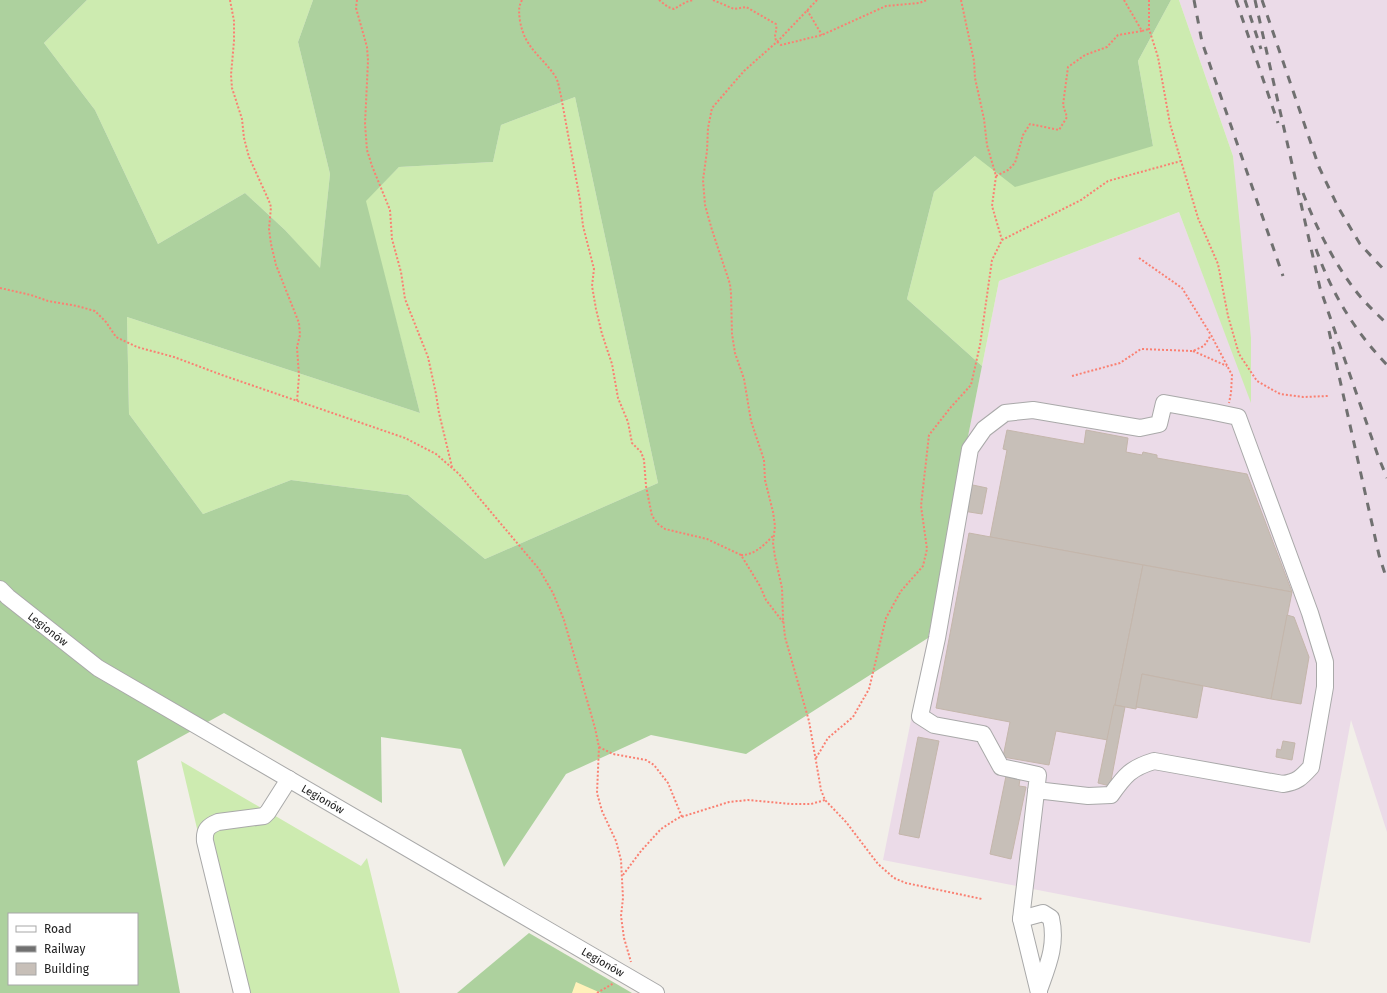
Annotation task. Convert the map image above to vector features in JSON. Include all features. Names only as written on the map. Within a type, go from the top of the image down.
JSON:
[{"type":"street","points":[[1036,790],[1088,796],[1111,795],[1128,773],[1141,765],[1154,761],[1283,784],[1293,782],[1302,777],[1310,768],[1325,686],[1325,662],[1310,613],[1238,417],[1164,403],[1159,424],[1140,428],[1034,410],[1005,413],[984,429],[970,449],[936,638],[920,716],[934,725],[983,734],[1001,767],[1038,774],[1036,790],[1020,919],[1039,992]]},
{"type":"street","name":"Legionów","points":[[0,590],[98,668],[656,993]]},
{"type":"street","points":[[242,993],[204,833],[211,824],[218,822],[264,816],[289,779]]},
{"type":"street","points":[[1020,919],[1043,913],[1051,918],[1054,932],[1049,963],[1039,992]]},
{"type":"path","points":[[230,0],[234,21],[231,75],[232,88],[242,119],[244,138],[249,157],[271,207],[269,229],[270,244],[276,265],[299,323],[300,335],[297,348],[299,376],[297,400]]},
{"type":"path","points":[[357,0],[356,8],[367,47],[368,61],[365,124],[367,150],[390,210],[392,239],[401,272],[405,299],[428,357],[452,468]]},
{"type":"path","points":[[522,0],[518,7],[521,29],[530,48],[557,79],[580,200],[583,226],[594,269],[592,286],[596,309],[602,334],[612,364],[618,398],[628,422],[632,443],[641,452],[644,460],[646,486],[652,516],[658,524],[665,529],[707,539],[741,555],[760,586],[766,600],[783,623]]},
{"type":"path","points":[[659,0],[668,7],[674,9],[693,0]]},
{"type":"path","points":[[712,0],[734,9],[746,7],[763,18],[773,22],[776,24],[774,33],[777,42],[781,46],[822,35],[886,6],[919,3],[927,0]]},
{"type":"path","points":[[817,0],[777,42],[744,71],[712,108],[708,128],[707,151],[703,180],[705,204],[730,284],[732,334],[735,353],[744,379],[752,421],[764,460],[767,488],[773,512],[775,526],[775,557],[782,588],[785,637],[809,721],[821,790],[825,800],[846,822],[878,864],[894,878],[906,883],[982,899]]},
{"type":"path","points":[[961,0],[974,61],[975,78],[984,119],[987,145],[996,176],[992,206],[1002,240]]},
{"type":"path","points":[[1124,0],[1142,31]]},
{"type":"path","points":[[1149,0],[1149,29],[1158,57],[1170,124],[1198,218],[1218,264],[1228,316],[1239,354],[1257,381],[1280,394],[1302,397],[1328,396]]},
{"type":"path","points":[[807,10],[822,35]]},
{"type":"path","points":[[996,176],[1008,170],[1015,163],[1023,135],[1030,124],[1059,130],[1067,117],[1063,106],[1068,67],[1085,55],[1107,46],[1118,34],[1149,29]]},
{"type":"path","points":[[815,759],[828,738],[852,717],[869,689],[886,618],[900,591],[923,566],[927,549],[921,506],[929,435],[971,385],[980,345],[992,260],[1002,240],[1081,200],[1108,181],[1181,161]]},
{"type":"path","points":[[1138,258],[1182,288],[1211,335],[1232,375],[1231,393],[1226,414]]},
{"type":"path","points":[[0,288],[31,295],[48,301],[95,311],[106,322],[116,337],[137,347],[174,357],[405,438],[436,454],[474,491],[539,569],[553,593],[564,620],[599,747],[597,792],[602,811],[616,841],[621,860],[624,938],[631,962],[626,975]]},
{"type":"path","points":[[1194,351],[1204,346],[1211,335]]},
{"type":"path","points":[[1072,376],[1120,363],[1141,349],[1194,351],[1227,366]]},
{"type":"path","points":[[741,555],[753,553],[774,535]]},
{"type":"path","points":[[599,747],[613,754],[646,760],[654,765],[668,783],[682,817]]},
{"type":"path","points":[[622,876],[640,851],[661,829],[682,817],[729,802],[748,800],[792,804],[811,804],[825,800]]},
{"type":"shaded area","points":[[1179,0],[1387,0],[1387,832],[1351,720],[1310,943],[883,860],[999,281],[1179,212],[1251,401],[1233,156]]},
{"type":"green space","points":[[0,0],[87,0],[44,43],[95,110],[158,244],[245,193],[285,230],[320,268],[330,174],[298,42],[313,0],[1171,0],[1138,61],[1153,146],[1015,187],[975,156],[934,192],[907,299],[982,366],[928,638],[746,754],[651,735],[566,774],[504,867],[461,749],[381,737],[382,803],[224,713],[137,761],[180,993],[0,993]],"holes":[[[575,97],[658,483],[485,559],[408,495],[291,480],[203,514],[129,414],[127,317],[420,413],[366,201],[399,167],[493,162],[501,125]]]},
{"type":"green space","points":[[87,0],[313,0],[298,42],[330,174],[320,269],[285,230],[245,193],[158,244],[95,110],[44,43]]},
{"type":"green space","points":[[1171,0],[1179,0],[1233,156],[1251,338],[1251,403],[1179,212],[999,281],[982,366],[907,299],[934,192],[975,156],[1153,146],[1138,61]]},
{"type":"green space","points":[[575,97],[658,483],[485,559],[408,495],[291,480],[203,514],[129,414],[127,317],[420,413],[365,201],[399,167],[493,162],[501,125]]},
{"type":"green space","points":[[181,761],[263,809],[203,824],[236,993]]},
{"type":"green space","points":[[272,814],[361,866],[367,858],[400,993],[245,993],[210,830]]},
{"type":"green space","points":[[529,933],[632,993],[457,993]]},
{"type":"sand","points":[[576,982],[601,993],[572,993]]},
{"type":"building","points":[[1007,430],[1084,444],[1086,430],[1128,438],[1126,452],[1142,455],[1143,452],[1157,455],[1157,458],[1247,474],[1292,592],[990,537],[1007,450],[1003,449]]},
{"type":"building","points":[[968,484],[987,488],[982,514],[963,511]]},
{"type":"building","points":[[969,533],[1143,565],[1108,740],[1056,731],[1049,765],[1003,757],[1010,722],[936,708]]},
{"type":"building","points":[[1143,565],[1292,592],[1271,699],[1142,674],[1136,709],[1115,705]]},
{"type":"building","points":[[1287,615],[1294,617],[1309,657],[1301,704],[1271,699]]},
{"type":"building","points":[[1142,674],[1203,686],[1197,718],[1136,707]]},
{"type":"building","points":[[1114,705],[1125,707],[1110,786],[1098,783]]},
{"type":"building","points":[[918,737],[939,741],[919,838],[899,834]]},
{"type":"building","points":[[1283,741],[1295,743],[1292,760],[1276,757],[1277,749],[1281,750]]},
{"type":"building","points":[[1006,776],[1020,779],[1019,786],[1026,787],[1011,859],[990,854]]},
{"type":"railway","points":[[1194,0],[1202,42],[1283,276]]},
{"type":"railway","points":[[1236,0],[1278,123]]},
{"type":"railway","points":[[1245,0],[1261,49]]},
{"type":"railway","points":[[1255,0],[1320,288],[1387,478]]},
{"type":"railway","points":[[1262,0],[1319,167],[1338,207],[1360,244],[1387,273]]},
{"type":"railway","points":[[1303,193],[1319,231],[1339,267],[1359,294],[1387,324]]},
{"type":"railway","points":[[1316,249],[1329,281],[1345,311],[1364,338],[1387,365]]},
{"type":"railway","points":[[1329,331],[1379,555],[1387,580]]}]
